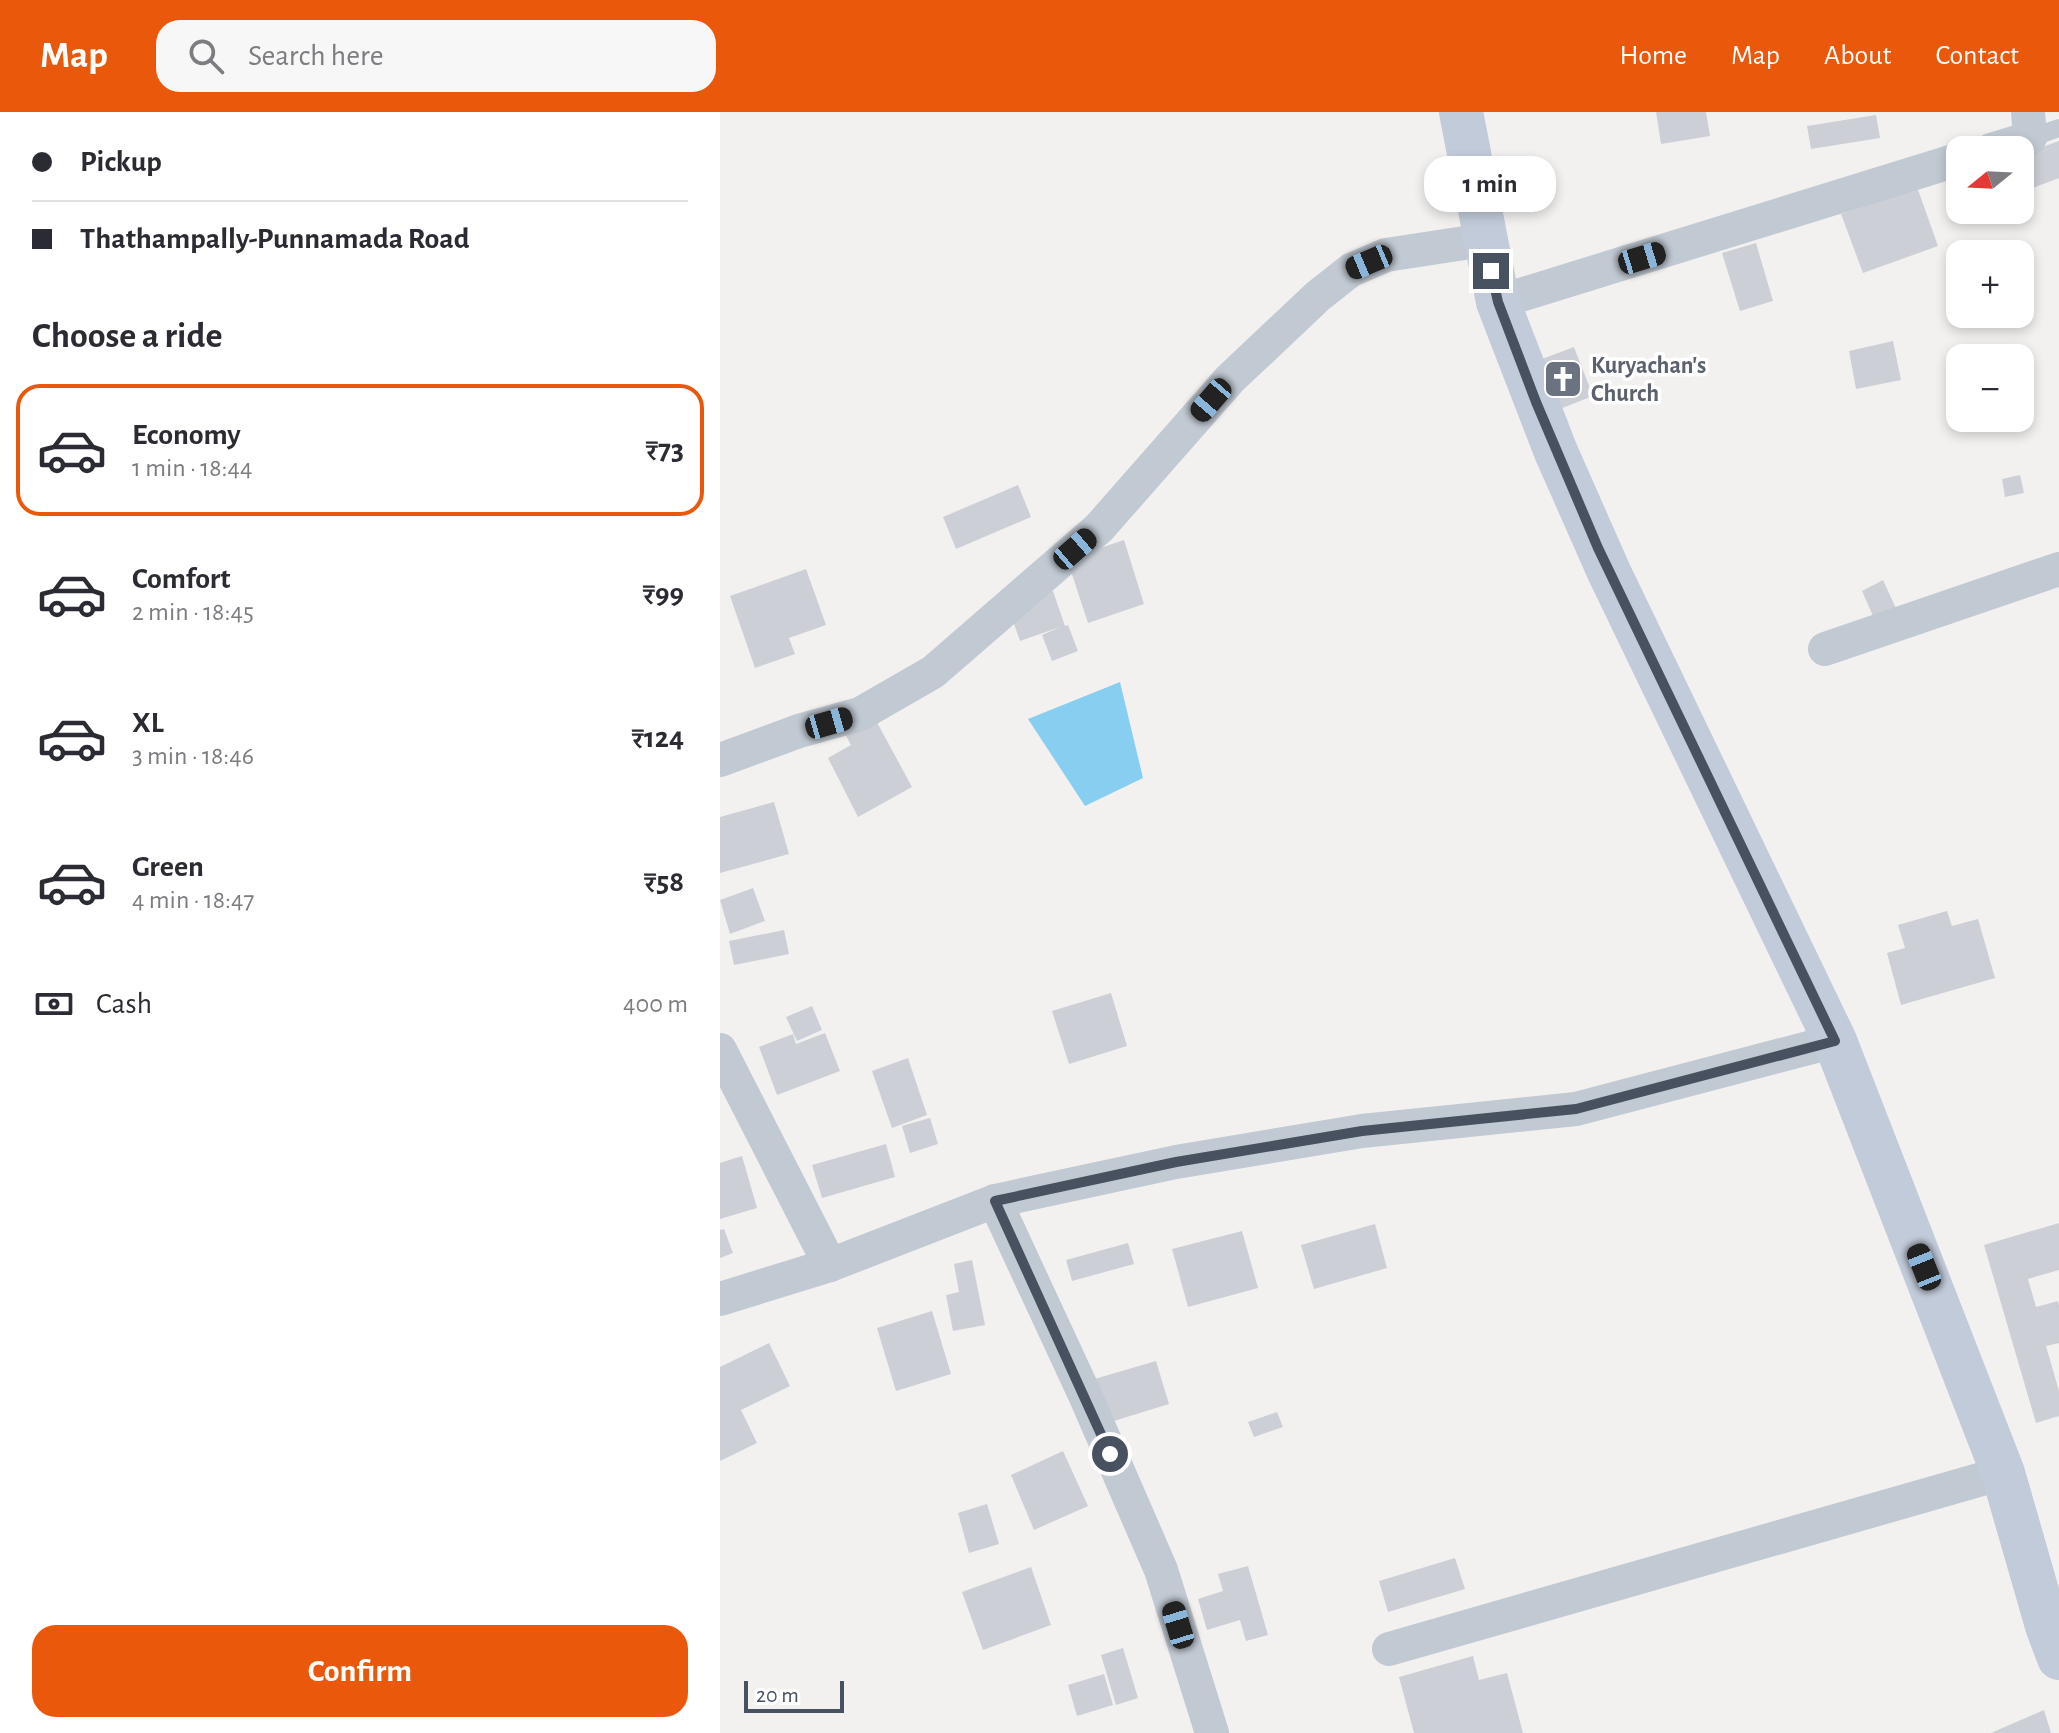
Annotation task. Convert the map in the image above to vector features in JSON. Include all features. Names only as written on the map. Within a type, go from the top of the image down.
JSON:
[{"type":"main road","points":[[1461,112],[1498,302],[1556,452],[1609,572],[1835,1041],[2003,1473],[2059,1658]]},
{"type":"street","points":[[2019,136],[2039,126]]},
{"type":"street","points":[[1498,302],[1946,163]]},
{"type":"street","points":[[720,760],[799,731],[860,714],[933,672],[1099,528],[1230,379],[1318,296],[1351,270],[1386,255],[1484,240]]},
{"type":"street","points":[[1825,649],[2059,569]]},
{"type":"street","points":[[720,1299],[830,1265],[995,1201],[1176,1162],[1362,1131],[1576,1109],[1835,1041]]},
{"type":"street","points":[[720,1050],[830,1265]]},
{"type":"street","points":[[995,1201],[1085,1395],[1161,1570],[1212,1733]]},
{"type":"street","points":[[1389,1649],[2003,1473]]},
{"type":"water","points":[[1120,682],[1143,778],[1085,806],[1028,719]]},
{"type":"building","points":[[1656,112],[1706,112],[1710,136],[1661,144]]},
{"type":"building","points":[[1876,115],[1880,138],[1811,149],[1807,126]]},
{"type":"building","points":[[2059,141],[2059,178],[2034,187],[2034,150]]},
{"type":"building","points":[[1917,187],[1938,246],[1863,273],[1841,214]]},
{"type":"building","points":[[1756,243],[1773,301],[1740,311],[1722,253]]},
{"type":"building","points":[[1893,341],[1901,380],[1856,389],[1849,351]]},
{"type":"building","name":"Kuryachan's Church","points":[[1574,347],[1593,396],[1552,412],[1534,362]]},
{"type":"building","points":[[2020,475],[2024,493],[2005,497],[2002,479]]},
{"type":"building","points":[[1018,485],[1031,517],[956,549],[943,517]]},
{"type":"building","points":[[1124,540],[1144,604],[1088,623],[1067,559]]},
{"type":"building","points":[[806,569],[826,625],[789,638],[795,654],[755,668],[730,596]]},
{"type":"building","points":[[1883,580],[1899,615],[1877,625],[1862,591]]},
{"type":"building","points":[[1053,591],[1078,651],[1052,661],[1042,635],[1060,627],[1020,641],[1008,607]]},
{"type":"building","points":[[873,715],[912,787],[858,817],[828,758],[851,745],[844,732]]},
{"type":"building","points":[[774,802],[789,854],[720,873],[720,817]]},
{"type":"building","points":[[753,888],[765,921],[730,934],[720,900]]},
{"type":"building","points":[[1947,911],[1952,926],[1978,919],[1995,978],[1901,1005],[1887,953],[1905,948],[1898,925]]},
{"type":"building","points":[[784,930],[789,954],[734,965],[729,941]]},
{"type":"building","points":[[1111,993],[1127,1046],[1069,1064],[1052,1011]]},
{"type":"building","points":[[812,1006],[822,1030],[797,1041],[786,1017]]},
{"type":"building","points":[[825,1033],[840,1071],[777,1095],[759,1047],[793,1034],[796,1044]]},
{"type":"building","points":[[908,1058],[927,1115],[892,1128],[872,1071]]},
{"type":"building","points":[[930,1118],[938,1144],[910,1153],[902,1126]]},
{"type":"building","points":[[886,1144],[895,1177],[822,1198],[812,1165]]},
{"type":"building","points":[[742,1156],[757,1208],[720,1219],[720,1163]]},
{"type":"building","points":[[2059,1223],[2059,1270],[2028,1279],[2036,1307],[2058,1301],[2059,1306],[2059,1343],[2046,1346],[2059,1391],[2059,1416],[2036,1423],[1984,1245]]},
{"type":"building","points":[[1375,1224],[1387,1268],[1314,1289],[1301,1245]]},
{"type":"building","points":[[724,1229],[733,1253],[720,1258],[720,1230]]},
{"type":"building","points":[[1242,1231],[1258,1288],[1188,1307],[1172,1249]]},
{"type":"building","points":[[1128,1243],[1134,1264],[1072,1281],[1066,1260]]},
{"type":"building","points":[[972,1260],[985,1325],[953,1331],[946,1295],[959,1292],[954,1264]]},
{"type":"building","points":[[932,1311],[951,1374],[896,1391],[877,1328]]},
{"type":"building","points":[[769,1343],[790,1386],[741,1410],[757,1443],[720,1461],[720,1367]]},
{"type":"building","points":[[1156,1361],[1169,1404],[1104,1424],[1091,1380]]},
{"type":"building","points":[[1277,1412],[1283,1427],[1254,1437],[1248,1422]]},
{"type":"building","points":[[1063,1451],[1088,1506],[1034,1530],[1011,1475]]},
{"type":"building","points":[[987,1504],[999,1544],[969,1553],[958,1513]]},
{"type":"building","points":[[1455,1558],[1465,1589],[1388,1612],[1379,1581]]},
{"type":"building","points":[[1248,1566],[1268,1635],[1246,1641],[1240,1620],[1207,1630],[1198,1599],[1223,1591],[1218,1574]]},
{"type":"building","points":[[1031,1567],[1051,1625],[983,1650],[962,1592]]},
{"type":"building","points":[[1123,1648],[1138,1698],[1116,1705],[1101,1655]]},
{"type":"building","points":[[1473,1656],[1479,1680],[1507,1673],[1523,1733],[1414,1733],[1399,1677]]},
{"type":"building","points":[[1104,1674],[1113,1705],[1077,1716],[1068,1685]]},
{"type":"building","points":[[2044,1710],[2051,1733],[1991,1733]]},
{"type":"place","name":"Kuryachan's Church","points":[[1563,379]]},
{"type":"route","points":[[1110,1454],[995,1201],[1176,1162],[1362,1131],[1576,1109],[1835,1041],[1598,548],[1536,402],[1498,302],[1491,271]]}]
